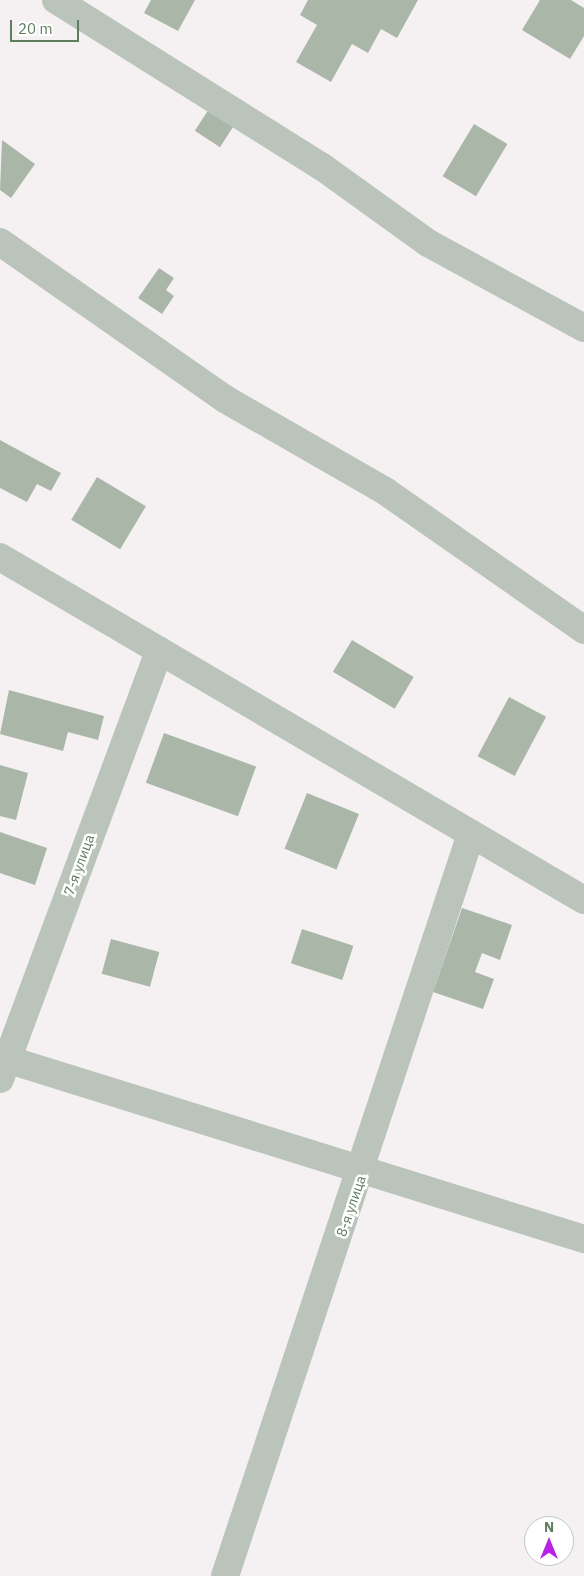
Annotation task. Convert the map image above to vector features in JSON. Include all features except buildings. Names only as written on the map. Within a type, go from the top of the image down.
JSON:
[{"type":"street","points":[[56,0],[321,166],[428,243],[584,328]]},
{"type":"street","points":[[0,242],[225,399],[386,491],[584,630]]},
{"type":"street","points":[[0,557],[584,900]]},
{"type":"street","name":"7-я улица","points":[[2,1065],[159,650]]},
{"type":"street","name":"8-я улица","points":[[225,1576],[364,1169],[472,834]]},
{"type":"street","points":[[2,1065],[364,1169],[584,1239]]}]
